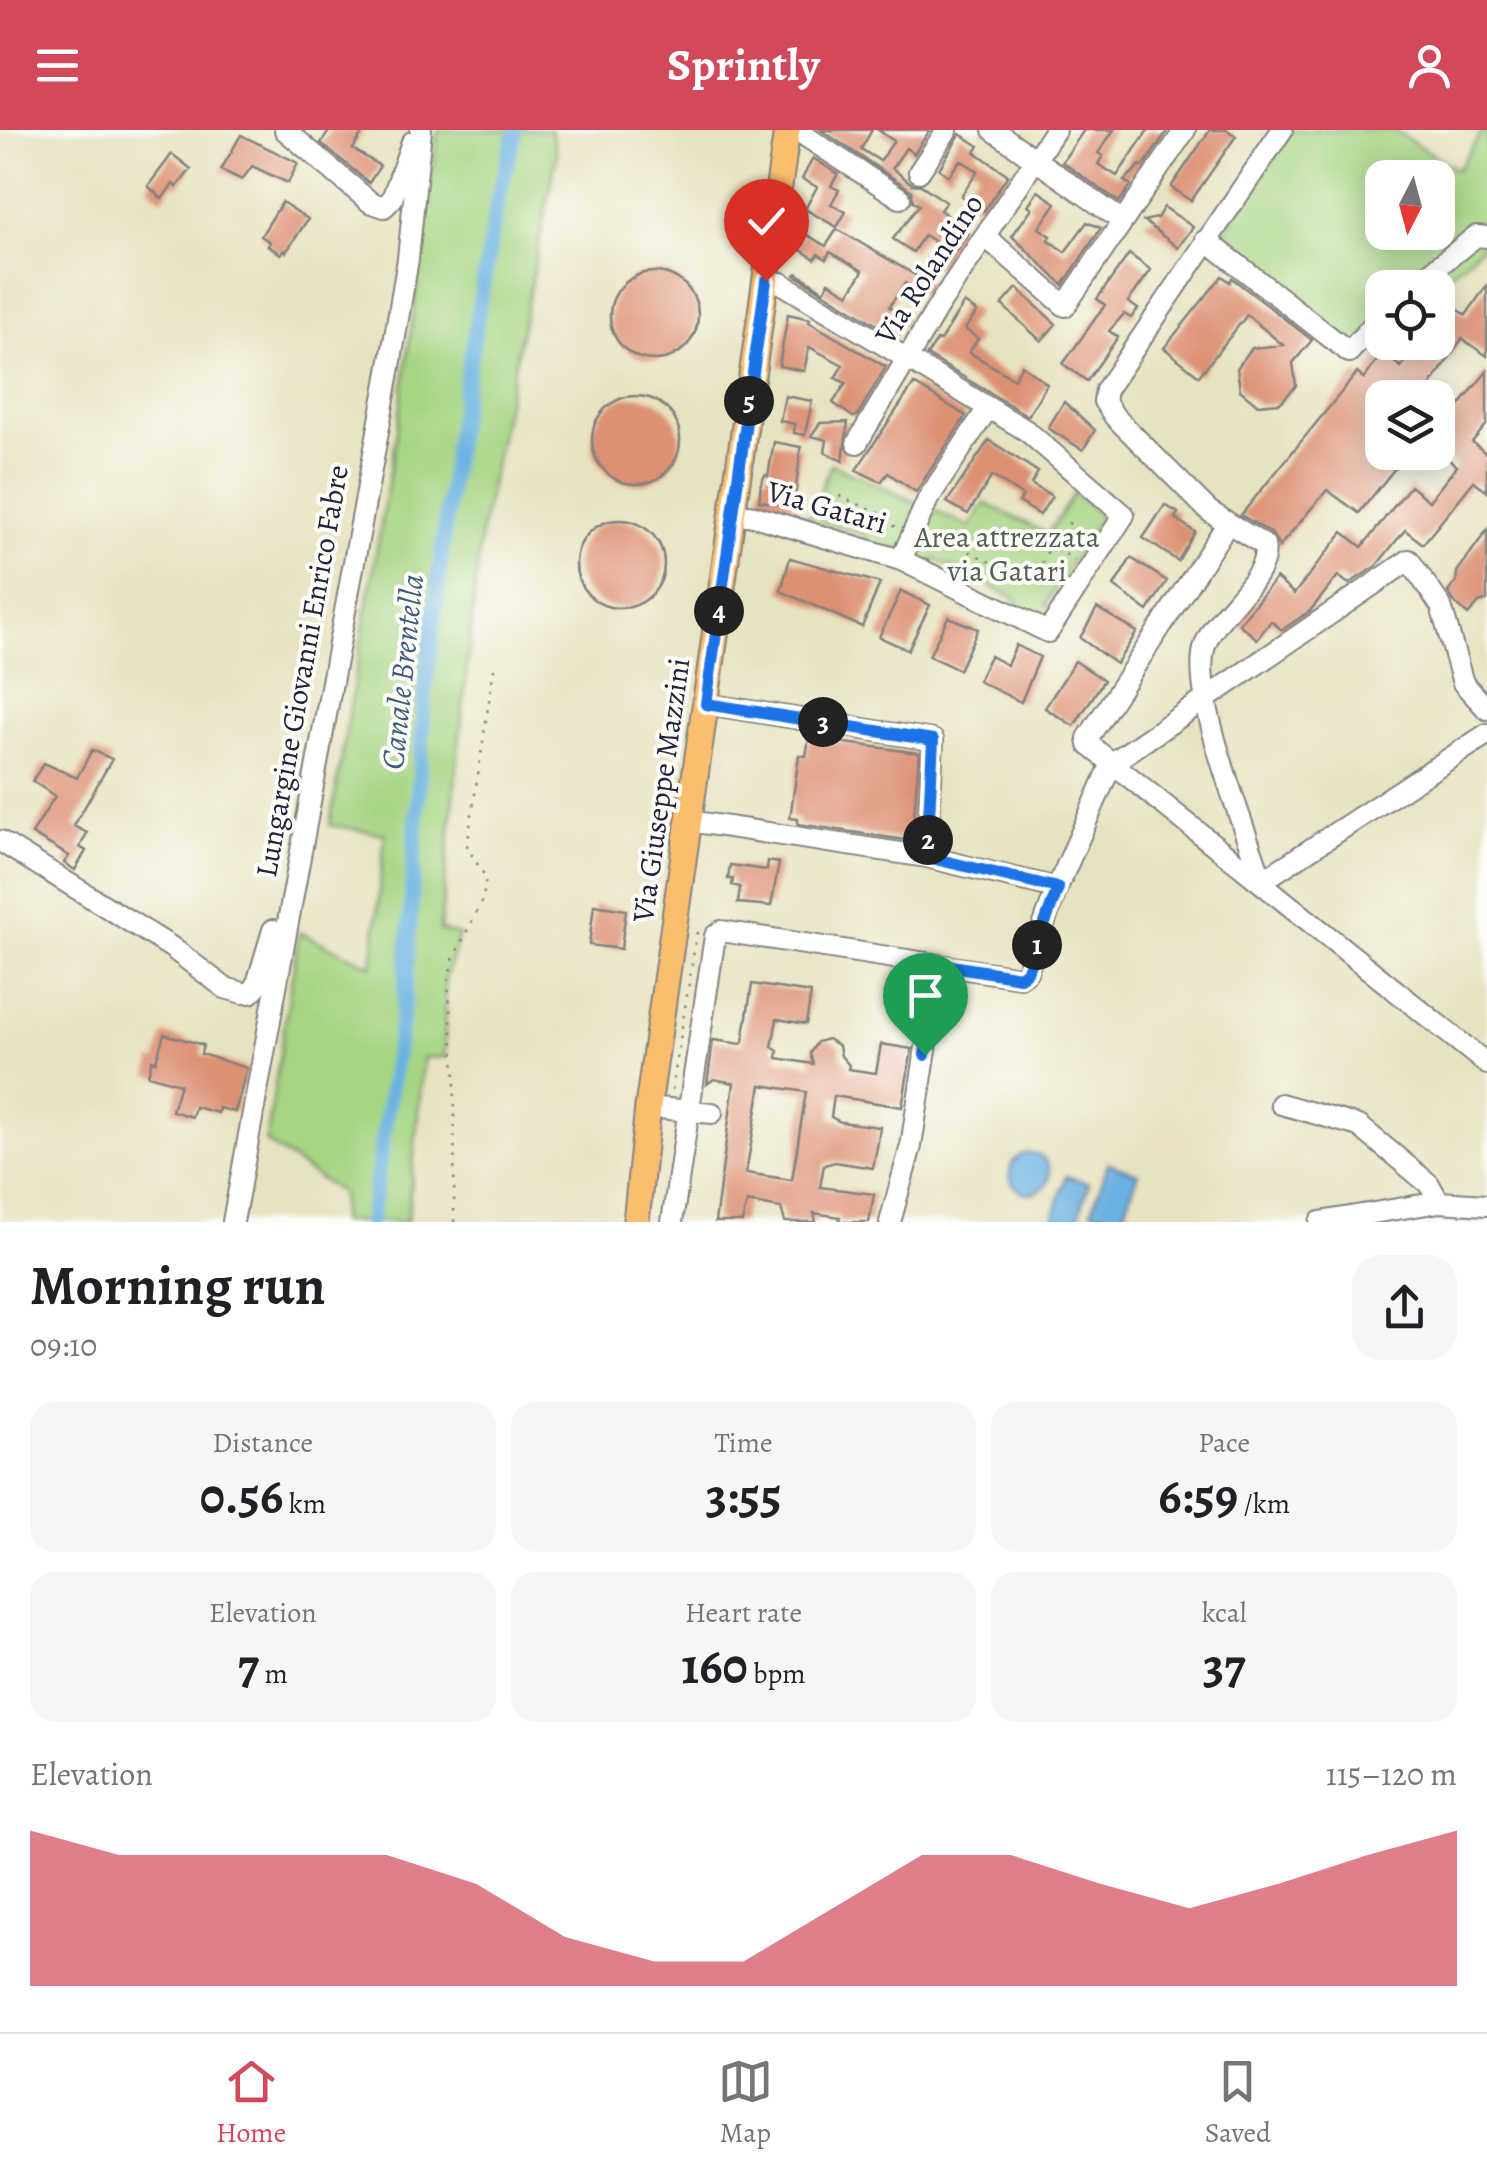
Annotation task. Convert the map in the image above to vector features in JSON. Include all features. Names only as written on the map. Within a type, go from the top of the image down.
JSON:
[{"type":"main road","name":"Via Giuseppe Mazzini","points":[[636,1222],[648,1107],[787,130]]},
{"type":"street","points":[[285,130],[370,202],[384,207],[392,199],[419,130]]},
{"type":"street","name":"Lungargine Giovanni Enrico Fabre","points":[[234,1222],[390,366],[408,259],[419,130]]},
{"type":"street","points":[[796,130],[900,198]]},
{"type":"street","points":[[919,172],[947,130]]},
{"type":"street","points":[[992,130],[1121,220]]},
{"type":"street","name":"Via Rolandino","points":[[857,443],[907,357],[1056,130]]},
{"type":"street","points":[[985,236],[1065,306],[1185,130]]},
{"type":"street","points":[[1262,881],[1215,737],[1202,672],[1204,646],[1222,616],[1264,565],[1264,546],[1209,511],[1114,417],[1104,401],[1106,390],[1282,130]]},
{"type":"street","points":[[1434,270],[1476,236],[1487,237]]},
{"type":"street","points":[[1206,240],[1349,352],[1365,334]]},
{"type":"street","points":[[766,281],[781,284],[988,408],[928,499],[905,550]]},
{"type":"street","name":"Via Gatari","points":[[733,513],[905,550],[1048,632],[1124,515],[1027,431],[988,408]]},
{"type":"street","points":[[1228,522],[1088,738],[1088,745],[1487,1064]]},
{"type":"street","points":[[672,1222],[716,936],[721,931],[1020,977],[1027,972],[1112,763],[1408,560],[1441,606],[1463,683],[1487,708]]},
{"type":"street","points":[[706,704],[933,740],[927,857]]},
{"type":"street","points":[[1262,881],[1487,734]]},
{"type":"street","points":[[689,820],[927,857],[1058,888]]},
{"type":"street","points":[[0,840],[171,947],[225,988],[250,993],[256,987],[275,922],[287,920]]},
{"type":"street","points":[[890,1222],[911,1146],[939,964]]},
{"type":"street","points":[[1281,1104],[1359,1126],[1430,1184],[1439,1202]]},
{"type":"street","points":[[648,1107],[712,1113]]},
{"type":"street","points":[[1320,1222],[1439,1202],[1487,1205]]},
{"type":"path","points":[[839,496],[886,516],[905,550],[944,539],[1033,584],[1050,546],[1090,568]]},
{"type":"path","points":[[1054,549],[1070,522]]},
{"type":"path","points":[[454,1222],[455,1069],[448,982],[453,958],[483,899],[486,878],[468,847],[494,668]]},
{"type":"green space","points":[[438,130],[551,130],[557,154],[481,532],[440,930],[459,935],[445,979],[445,1058],[424,1057],[407,1222],[340,1222],[341,1193],[266,1143],[299,932],[372,966],[385,834],[330,825],[399,418]]},
{"type":"green space","points":[[1292,130],[1394,130],[1441,160],[1365,160],[1365,250],[1455,250],[1455,169],[1483,130],[1487,130],[1487,248],[1483,245],[1455,270],[1365,270],[1365,353],[1360,358],[1217,243]]},
{"type":"green space","name":"Area attrezzata via Gatari","points":[[831,464],[970,527],[985,503],[1048,534],[1074,493],[1101,516],[1046,604],[1053,609],[1045,623],[1015,608],[1018,600],[934,559],[929,568],[863,542],[865,535],[824,522],[821,530],[767,515],[769,509],[809,517]]},
{"type":"water","points":[[1030,1153],[1044,1159],[1050,1173],[1044,1187],[1030,1193],[1016,1187],[1010,1173],[1016,1159]]},
{"type":"water","points":[[1108,1163],[1138,1173],[1122,1220],[1092,1211]]},
{"type":"water","points":[[1066,1176],[1089,1183],[1077,1222],[1052,1222]]},
{"type":"building","points":[[330,130],[364,130],[353,149],[380,166],[369,183],[321,143]]},
{"type":"building","points":[[821,130],[872,130],[861,149],[880,161],[894,141],[878,130],[930,130],[914,154],[906,148],[892,168],[946,202],[940,210],[968,233],[942,271],[931,264],[943,247],[924,235],[913,252],[893,239],[919,205],[913,201],[912,191]]},
{"type":"building","points":[[1084,130],[1114,130],[1098,153],[1103,156],[1098,164],[1117,176],[1148,130],[1168,130],[1143,167],[1140,165],[1124,181],[1131,185],[1119,202],[1062,162]]},
{"type":"building","points":[[1210,130],[1227,130],[1236,136],[1191,201],[1171,187]]},
{"type":"building","points":[[960,134],[979,146],[975,152],[1008,175],[984,211],[961,196],[978,171],[960,160],[949,176],[939,169]]},
{"type":"building","points":[[241,135],[298,163],[288,183],[252,166],[242,180],[221,170]]},
{"type":"building","points":[[172,154],[191,169],[162,199],[148,186]]},
{"type":"building","points":[[813,158],[838,174],[831,186],[839,190],[831,204],[846,212],[837,227],[805,209],[817,187],[802,179]]},
{"type":"building","points":[[1038,191],[1056,203],[1039,228],[1065,252],[1087,222],[1101,228],[1063,285],[1012,236],[1032,208],[1028,205]]},
{"type":"building","points":[[282,202],[308,219],[281,254],[261,236]]},
{"type":"building","points":[[1164,207],[1193,227],[1178,248],[1144,221],[1157,218]]},
{"type":"building","points":[[837,229],[932,285],[925,297],[905,283],[889,307],[906,318],[895,336],[795,275],[824,291],[829,282],[849,294],[863,271],[830,252],[826,259],[818,254],[815,259],[796,247],[804,233],[826,246]]},
{"type":"building","points":[[1129,254],[1151,270],[1128,302],[1138,309],[1131,318],[1124,314],[1109,331],[1118,337],[1087,381],[1063,364],[1105,305],[1097,299]]},
{"type":"building","points":[[654,272],[679,279],[691,291],[698,316],[691,341],[679,353],[654,360],[629,353],[617,341],[610,316],[617,291],[629,279]]},
{"type":"building","points":[[1222,276],[1230,282],[1232,278],[1312,340],[1293,363],[1296,386],[1280,403],[1258,405],[1240,390],[1237,368],[1252,348],[1283,345],[1247,315],[1199,376],[1164,348]]},
{"type":"building","points":[[1487,285],[1487,356],[1462,339],[1455,349],[1455,307],[1466,315]]},
{"type":"building","points":[[1017,288],[1056,324],[1041,341],[1002,305]]},
{"type":"building","points":[[964,303],[977,312],[965,329],[978,339],[969,352],[1014,379],[1022,365],[1047,384],[1028,416],[927,355]]},
{"type":"building","points":[[788,314],[810,319],[809,322],[886,367],[857,416],[833,403],[846,383],[835,378],[843,365],[809,347],[804,371],[779,366]]},
{"type":"building","points":[[1377,360],[1392,360],[1401,367],[1406,360],[1448,360],[1434,380],[1365,380],[1365,470],[1394,470],[1359,513],[1327,490],[1279,547],[1272,534],[1241,515],[1357,373],[1364,379]]},
{"type":"building","points":[[1487,371],[1487,424],[1472,442],[1487,454],[1487,491],[1474,481],[1423,544],[1405,530],[1376,566],[1349,584],[1338,576],[1310,611],[1282,630],[1271,621],[1257,639],[1239,624],[1276,578],[1294,594],[1343,532],[1362,547],[1410,486],[1429,501],[1457,466],[1455,411]]},
{"type":"building","points":[[914,384],[966,416],[916,492],[888,473],[881,482],[856,470]]},
{"type":"building","points":[[636,396],[661,403],[673,415],[680,440],[673,465],[661,477],[636,484],[611,477],[599,465],[592,440],[599,415],[611,403]]},
{"type":"building","points":[[785,396],[812,401],[805,435],[794,433],[795,424],[780,421]]},
{"type":"building","points":[[1064,402],[1095,430],[1083,450],[1048,428]]},
{"type":"building","points":[[848,422],[843,461],[825,452],[827,440],[811,436],[820,423]]},
{"type":"building","points":[[989,440],[1038,472],[1031,484],[1052,496],[1040,515],[1019,502],[1023,496],[992,476],[968,514],[947,502]]},
{"type":"building","points":[[774,442],[801,447],[794,506],[759,501]]},
{"type":"building","points":[[1165,505],[1195,532],[1178,561],[1143,538]]},
{"type":"building","points":[[620,520],[645,527],[657,539],[664,564],[657,589],[645,601],[620,608],[595,601],[583,589],[576,564],[583,539],[595,527]]},
{"type":"building","points":[[1487,530],[1487,600],[1468,615],[1448,592],[1456,582],[1457,572]]},
{"type":"building","points":[[790,558],[880,583],[862,627],[781,591]]},
{"type":"building","points":[[1131,558],[1167,581],[1148,611],[1114,586]]},
{"type":"building","points":[[901,591],[930,605],[908,650],[879,637]]},
{"type":"building","points":[[1097,608],[1137,632],[1116,664],[1080,638]]},
{"type":"building","points":[[948,617],[978,629],[959,670],[929,656]]},
{"type":"building","points":[[1016,645],[1040,657],[1021,702],[978,681],[990,656],[1007,665]]},
{"type":"building","points":[[1075,661],[1104,680],[1074,726],[1045,708]]},
{"type":"building","points":[[809,738],[919,753],[912,841],[798,824],[798,819],[790,818],[799,755],[806,756]]},
{"type":"building","points":[[92,750],[112,759],[74,826],[87,833],[80,847],[86,851],[75,870],[64,863],[69,856],[32,834],[55,796],[32,781],[44,763],[77,778]]},
{"type":"building","points":[[768,861],[779,863],[771,906],[738,903],[740,887],[728,879],[730,865],[767,870]]},
{"type":"building","points":[[594,905],[626,910],[621,949],[589,945]]},
{"type":"building","points":[[752,984],[811,993],[806,1024],[777,1019],[772,1047],[778,1051],[777,1058],[813,1064],[810,1053],[817,1042],[828,1039],[839,1046],[848,1069],[876,1073],[881,1044],[912,1049],[902,1107],[834,1096],[831,1117],[880,1127],[878,1142],[873,1168],[835,1162],[824,1165],[820,1187],[874,1194],[869,1222],[839,1222],[840,1217],[814,1213],[816,1222],[785,1222],[781,1208],[747,1202],[742,1222],[715,1222],[734,1083],[714,1079],[707,1084],[713,1040],[743,1042]],"holes":[[[761,1085],[806,1092],[792,1180],[746,1173]]]},
{"type":"building","points":[[164,1034],[203,1045],[201,1054],[247,1068],[235,1112],[219,1108],[218,1113],[195,1107],[192,1117],[172,1111],[180,1084],[148,1075]]},
{"type":"waterway","name":"Canale Brentella","points":[[370,1222],[405,996],[425,691],[455,444],[498,198],[516,130]]},
{"type":"route","points":[[766,281],[706,704],[933,740],[927,857],[1058,888],[1027,972],[1020,977],[939,964],[925,1055]]}]
